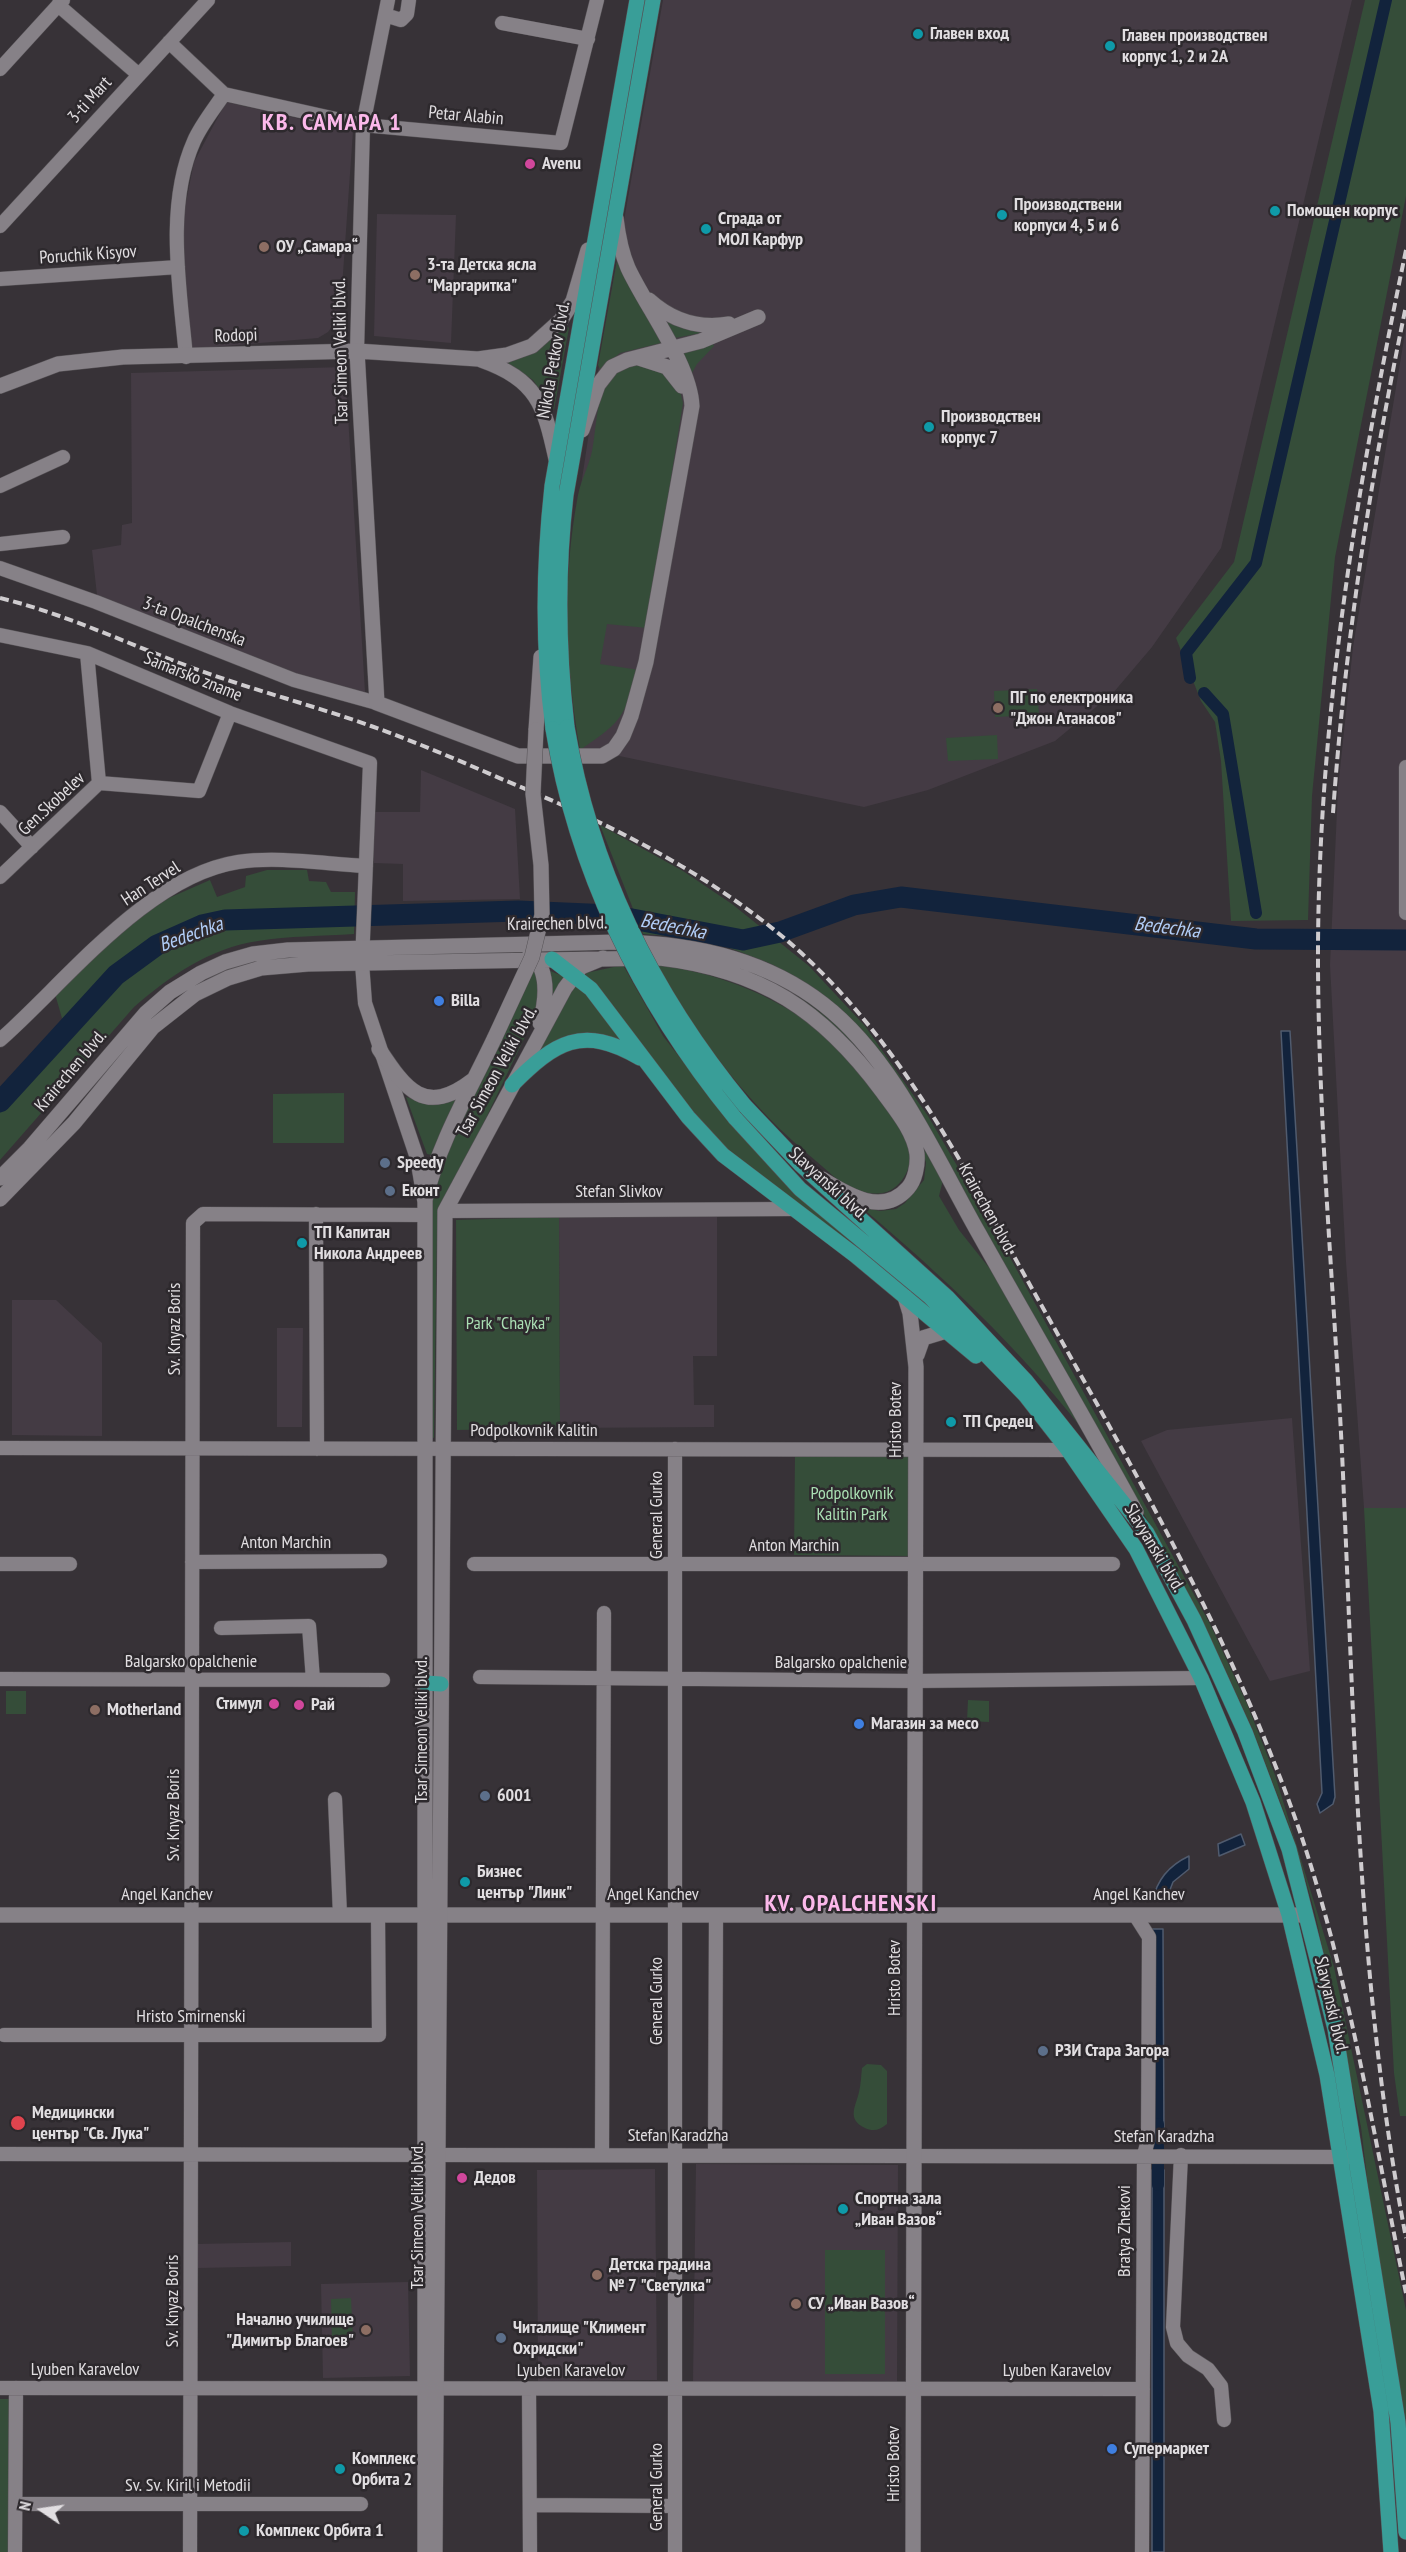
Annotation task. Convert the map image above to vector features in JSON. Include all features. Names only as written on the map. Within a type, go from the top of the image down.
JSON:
[{"type":"main road","name":"Nikola Petkov blvd.","points":[[560,728],[543,624],[546,534],[556,459],[638,0]]},
{"type":"main road","name":"Nikola Petkov blvd.","points":[[560,728],[559,585],[562,528],[653,0]]},
{"type":"main road","name":"Rodopi","points":[[0,386],[57,364],[123,357],[357,351],[478,359],[525,350],[546,336],[561,320],[573,301],[599,212]]},
{"type":"main road","points":[[377,703],[518,756],[582,758],[602,756],[614,749],[631,716],[646,662],[689,423],[690,393],[671,349],[624,257],[616,213]]},
{"type":"main road","points":[[572,461],[601,379],[612,367],[635,357],[708,338],[758,317],[727,325],[699,325],[666,313],[641,292]]},
{"type":"main road","name":"Tsar Simeon Veliki blvd.","points":[[357,351],[377,703]]},
{"type":"main road","points":[[635,357],[661,363],[675,376],[686,395],[689,423]]},
{"type":"main road","name":"Rodopi","points":[[478,359],[511,373],[533,390],[548,420],[556,459]]},
{"type":"main road","name":"Tsar Simeon Veliki blvd.","points":[[424,2552],[430,2389],[432,1915],[425,1683],[425,1211],[435,1164],[532,957],[542,915],[541,865],[533,794],[543,624]]},
{"type":"main road","name":"Slavyanski blvd.","points":[[560,728],[609,879],[640,949],[685,1028],[746,1106],[801,1165],[947,1297],[1026,1381],[1147,1533],[1194,1620],[1245,1732],[1288,1849],[1335,2029],[1348,2157],[1381,2411],[1391,2552]]},
{"type":"main road","name":"Slavyanski blvd.","points":[[560,728],[572,815],[609,920],[657,1010],[694,1066],[735,1118],[800,1189],[930,1298],[1025,1395],[1068,1450],[1136,1549],[1201,1678],[1253,1802],[1289,1915],[1348,2157],[1398,2422],[1406,2532]]},
{"type":"main road","name":"Krairechen blvd.","points":[[0,1178],[45,1132],[146,1013],[179,985],[211,968],[253,954],[363,947],[647,942],[717,953],[759,969],[800,989],[824,1004],[847,1026],[880,1066],[912,1114],[1147,1533]]},
{"type":"main road","points":[[518,944],[575,974],[591,989],[688,1117],[723,1155],[856,1256],[1025,1395]]},
{"type":"main road","name":"Tsar Simeon Veliki blvd.","points":[[432,1915],[441,1683],[445,1210],[565,988],[575,974],[589,963],[603,958]]},
{"type":"main road","name":"Krairechen blvd.","points":[[0,1199],[74,1123],[153,1028],[195,994],[228,978],[261,968],[362,963],[660,958],[717,969],[757,983],[807,1011],[846,1045],[892,1105],[912,1137],[917,1154],[916,1170],[911,1184],[901,1195],[888,1201],[875,1202],[847,1194],[801,1165]]},
{"type":"main road","points":[[534,1047],[545,995],[544,959]]},
{"type":"main road","points":[[512,1085],[538,1059],[569,1042],[605,1042],[644,1061]]},
{"type":"main road","points":[[379,1049],[402,1083],[420,1096],[434,1098],[450,1095],[475,1078]]},
{"type":"main road","name":"Hristo Botev","points":[[905,1297],[910,1313],[916,1367],[913,2552]]},
{"type":"main road","name":"Hristo Botev","points":[[916,1367],[923,1338],[946,1331]]},
{"type":"main road","points":[[425,1683],[441,1683]]},
{"type":"main road","name":"Angel Kanchev","points":[[0,1915],[1307,1915]]},
{"type":"main road","name":"Tsar Simeon Veliki blvd.","points":[[430,2389],[435,2552]]},
{"type":"street","name":"3-ti Mart","points":[[0,226],[208,0]]},
{"type":"street","points":[[385,4],[402,20],[409,0]]},
{"type":"street","name":"Petar Alabin","points":[[224,94],[363,125],[561,143],[597,0]]},
{"type":"street","points":[[0,69],[61,3],[139,75]]},
{"type":"street","name":"Tsar Simeon Veliki blvd.","points":[[357,351],[363,125],[385,4]]},
{"type":"street","points":[[502,23],[588,39]]},
{"type":"street","points":[[170,42],[224,94],[194,141],[177,213],[178,267],[186,357]]},
{"type":"street","name":"Poruchik Kisyov","points":[[0,279],[178,267]]},
{"type":"street","points":[[0,486],[63,457]]},
{"type":"street","points":[[0,544],[63,537]]},
{"type":"street","name":"3-ta Opalchenska","points":[[0,568],[96,602],[294,680],[377,703]]},
{"type":"street","name":"Samarsko zname","points":[[0,635],[87,653],[230,713],[370,763]]},
{"type":"street","points":[[87,653],[99,783]]},
{"type":"street","name":"Gen.Skobelev","points":[[0,877],[99,783],[199,791],[230,713]]},
{"type":"street","name":"Tsar Simeon Veliki blvd.","points":[[370,763],[362,963],[365,1003],[417,1158],[425,1211]]},
{"type":"street","points":[[1406,766],[1406,914]]},
{"type":"street","points":[[0,813],[32,847]]},
{"type":"street","name":"Han Tervel","points":[[0,1040],[102,942],[135,914],[190,879],[237,862],[366,866]]},
{"type":"street","name":"Stefan Slivkov","points":[[445,1210],[793,1209]]},
{"type":"street","points":[[317,1449],[316,1214],[425,1211]]},
{"type":"street","name":"Sv. Knyaz Boris","points":[[190,2552],[193,1223],[197,1216],[203,1214],[316,1214]]},
{"type":"street","name":"Podpolkovnik Kalitin","points":[[0,1448],[1068,1450]]},
{"type":"street","name":"General Gurko","points":[[675,1449],[675,2552]]},
{"type":"street","name":"Anton Marchin","points":[[192,1562],[380,1561]]},
{"type":"street","points":[[0,1564],[70,1564]]},
{"type":"street","name":"Anton Marchin","points":[[474,1564],[1113,1564]]},
{"type":"street","points":[[602,2154],[604,1613]]},
{"type":"street","points":[[221,1628],[309,1626],[313,1680]]},
{"type":"street","name":"Balgarsko opalchenie","points":[[480,1677],[915,1681],[1201,1678]]},
{"type":"street","name":"Balgarsko opalchenie","points":[[0,1679],[383,1680]]},
{"type":"street","points":[[336,1799],[340,1915]]},
{"type":"street","name":"Hristo Smirnenski","points":[[4,2035],[379,2035],[378,1915]]},
{"type":"street","points":[[715,2154],[716,1915]]},
{"type":"street","name":"Bratya Zhekovi","points":[[1135,1915],[1149,1937],[1142,2552]]},
{"type":"street","name":"Stefan Karadzha","points":[[0,2154],[1147,2154],[1348,2157]]},
{"type":"street","points":[[1181,2155],[1173,2327],[1177,2343],[1188,2356],[1208,2369],[1221,2386],[1224,2420]]},
{"type":"street","name":"Lyuben Karavelov","points":[[0,2388],[1143,2389]]},
{"type":"street","points":[[15,2552],[16,2388]]},
{"type":"street","points":[[529,2389],[530,2552]]},
{"type":"street","name":"Sv. Sv. Kiril i Metodii","points":[[16,2504],[361,2504]]},
{"type":"street","points":[[531,2505],[675,2506]]},
{"type":"shaded area","points":[[663,0],[1352,0],[1221,548],[1152,647],[1113,693],[1055,741],[928,790],[864,807],[581,748],[570,559],[603,339]]},
{"type":"shaded area","name":"ОУ „Самара“","points":[[226,102],[353,131],[340,316],[328,332],[318,338],[190,349],[183,273],[182,222],[194,162]]},
{"type":"shaded area","name":"3-та Детска ясла \"Маргаритка\"","points":[[377,214],[456,215],[451,343],[374,336]]},
{"type":"shaded area","points":[[1406,327],[1406,1508],[1364,1508],[1346,1262],[1330,965],[1338,788],[1353,647]]},
{"type":"shaded area","points":[[345,367],[365,692],[314,692],[114,615],[113,601],[97,595],[92,550],[121,545],[122,525],[132,523],[131,373]]},
{"type":"shaded area","points":[[421,770],[515,809],[520,899],[403,901],[403,864],[374,863],[373,812],[420,812]]},
{"type":"shaded area","points":[[717,1216],[717,1356],[693,1356],[694,1405],[714,1405],[714,1427],[560,1428],[559,1217]]},
{"type":"shaded area","points":[[12,1300],[56,1300],[102,1343],[102,1436],[12,1435]]},
{"type":"shaded area","points":[[277,1328],[303,1328],[302,1427],[277,1427]]},
{"type":"shaded area","points":[[1292,1418],[1310,1671],[1270,1681],[1141,1441],[1167,1430]]},
{"type":"shaded area","name":"СУ „Иван Вазов“","points":[[696,2164],[898,2165],[897,2384],[693,2382]]},
{"type":"shaded area","name":"Детска градина № 7 \"Светулка\"","points":[[655,2169],[657,2380],[538,2381],[537,2170]]},
{"type":"shaded area","points":[[291,2242],[291,2266],[198,2268],[198,2244]]},
{"type":"shaded area","name":"Начално училище \"Димитър Благоев\"","points":[[408,2282],[410,2376],[323,2378],[321,2284]]},
{"type":"green space","points":[[1365,0],[1406,0],[1406,196],[1335,557],[1312,796],[1308,920],[1231,921],[1221,761],[1215,722],[1201,701],[1176,638],[1234,562]]},
{"type":"green space","points":[[617,261],[661,343],[620,353],[600,369],[598,365]]},
{"type":"green space","points":[[667,322],[701,333],[675,338]]},
{"type":"green space","points":[[566,325],[569,328],[554,410],[533,380],[505,361]]},
{"type":"green space","points":[[713,343],[714,346],[697,364],[692,373],[682,354]]},
{"type":"green space","points":[[630,365],[656,366],[679,386],[683,403],[647,628],[607,624],[600,664],[639,670],[620,717],[605,732],[580,750],[571,686],[567,622],[569,559],[573,527],[579,489],[592,451],[602,391],[610,376]]},
{"type":"green space","points":[[1037,689],[1039,715],[995,717],[994,691]]},
{"type":"green space","points":[[997,735],[998,759],[948,761],[946,738]]},
{"type":"green space","points":[[600,825],[683,871],[732,904],[809,966],[865,1026],[928,1116],[1001,1241],[1210,1624],[1247,1704],[1275,1775],[1334,1967],[1406,2310],[1406,2421],[1378,2269],[1361,2127],[1315,1913],[1293,1836],[1252,1728],[1220,1658],[1163,1548],[919,1117],[874,1046],[842,1010],[804,982],[769,963],[727,947],[684,937],[643,934]]},
{"type":"green space","points":[[267,870],[307,870],[309,881],[326,882],[331,892],[355,892],[354,934],[282,938],[240,945],[207,957],[176,974],[134,1007],[0,1160],[0,1088],[64,1025],[55,994],[93,955],[148,911],[169,898],[210,880],[217,897],[245,887],[246,876]]},
{"type":"green space","points":[[623,965],[663,1036],[726,1117],[989,1362],[727,1150],[704,1125],[586,976],[586,973]]},
{"type":"green space","points":[[657,965],[693,971],[763,996],[795,1013],[824,1035],[851,1060],[875,1088],[906,1139],[910,1150],[910,1161],[901,1182],[882,1193],[862,1192],[854,1189],[838,1180],[792,1140],[747,1095],[727,1070],[690,1020]]},
{"type":"green space","points":[[535,966],[540,992],[535,1016],[446,1201],[437,1227],[434,1438],[431,1437],[431,1208],[436,1176]]},
{"type":"green space","points":[[548,970],[565,977],[551,1003]]},
{"type":"green space","points":[[766,977],[801,998],[832,1022],[861,1049],[887,1080],[910,1116],[943,1180],[939,1196],[959,1230],[1002,1284],[1083,1430],[1006,1341],[921,1259],[861,1207],[880,1211],[896,1209],[905,1203],[924,1180],[926,1163],[920,1142],[875,1069],[843,1034],[824,1017],[765,979]]},
{"type":"green space","points":[[575,980],[624,1041],[576,1034],[541,1052],[538,1051]]},
{"type":"green space","points":[[344,1093],[344,1143],[273,1143],[273,1094]]},
{"type":"green space","points":[[406,1097],[419,1101],[459,1097],[432,1155],[427,1154]]},
{"type":"green space","name":"Park \"Chayka\"","points":[[559,1217],[560,1428],[457,1430],[456,1220]]},
{"type":"green space","name":"Podpolkovnik Kalitin Park","points":[[795,1453],[911,1453],[910,1556],[794,1555]]},
{"type":"green space","points":[[1364,1508],[1406,1508],[1406,2116],[1400,2116],[1394,2073]]},
{"type":"green space","points":[[6,1691],[26,1691],[26,1714],[6,1714]]},
{"type":"green space","points":[[968,1700],[989,1701],[989,1722],[967,1721]]},
{"type":"green space","points":[[867,2064],[881,2065],[887,2071],[887,2124],[876,2130],[865,2128],[856,2121],[854,2116],[862,2068]]},
{"type":"green space","points":[[825,2250],[885,2250],[885,2374],[825,2374]]},
{"type":"green space","points":[[351,2298],[353,2339],[332,2340],[331,2299]]},
{"type":"green space","points":[[0,2399],[13,2399],[13,2552],[0,2552]]},
{"type":"water","points":[[1281,1031],[1290,1031],[1335,1797],[1333,1804],[1320,1813],[1317,1804],[1322,1793]]},
{"type":"water","points":[[1241,1834],[1245,1845],[1219,1856],[1218,1844]]},
{"type":"water","points":[[1189,1856],[1189,1869],[1173,1882],[1166,1900],[1153,1900],[1165,1874]]},
{"type":"water","points":[[1152,1929],[1163,1929],[1164,2139],[1153,2139]]},
{"type":"water","points":[[1152,2170],[1164,2170],[1164,2552],[1152,2552]]},
{"type":"waterway","points":[[1190,678],[1186,653],[1256,563],[1386,0]]},
{"type":"waterway","points":[[1204,693],[1223,714],[1256,913]]},
{"type":"waterway","name":"Bedechka","points":[[0,1102],[116,975],[157,945],[202,925],[225,920],[518,911],[611,915],[743,940],[780,932],[854,905],[901,897],[1256,939],[1406,940]]},
{"type":"waterway","points":[[1158,2124],[1158,2185]]},
{"type":"railway","points":[[1406,250],[1371,427],[1343,606],[1324,786],[1319,876],[1318,966],[1325,1166],[1341,1432],[1362,1869],[1378,2054],[1390,2146],[1406,2238]]},
{"type":"railway","points":[[1333,813],[1338,749],[1361,558],[1406,306]]},
{"type":"railway","points":[[0,598],[77,622],[201,671],[388,732],[578,812],[650,848],[751,912],[783,937],[823,974],[859,1013],[892,1055],[922,1099],[978,1191],[1141,1484],[1211,1619],[1243,1688],[1299,1829],[1333,1943],[1360,2059],[1406,2293]]},
{"type":"place","name":"Главен вход","points":[[918,34]]},
{"type":"place","name":"Главен производствен корпус 1, 2 и 2А","points":[[1110,46]]},
{"type":"place","name":"Avenu","points":[[530,164]]},
{"type":"place","name":"Помощен корпус","points":[[1275,211]]},
{"type":"place","name":"Производствени корпуси 4, 5 и 6","points":[[1002,215]]},
{"type":"place","name":"Сграда от МОЛ Карфур","points":[[706,229]]},
{"type":"place","name":"ОУ „Самара“","points":[[264,247]]},
{"type":"place","name":"3-та Детска ясла \"Маргаритка\"","points":[[415,275]]},
{"type":"place","name":"Производствeн корпус 7","points":[[929,427]]},
{"type":"place","name":"ПГ по електроника \"Джон Атанасов\"","points":[[998,708]]},
{"type":"place","name":"Billa","points":[[439,1001]]},
{"type":"place","name":"Speedy","points":[[385,1163]]},
{"type":"place","name":"Еконт","points":[[390,1191]]},
{"type":"place","name":"ТП Капитан Никола Андреев","points":[[302,1243]]},
{"type":"place","name":"ТП Средец","points":[[951,1422]]},
{"type":"place","name":"Стимул","points":[[274,1704]]},
{"type":"place","name":"Рай","points":[[299,1705]]},
{"type":"place","name":"Motherland","points":[[95,1710]]},
{"type":"place","name":"Магазин за месо","points":[[859,1724]]},
{"type":"place","name":"6001","points":[[485,1796]]},
{"type":"place","name":"Бизнес център \"Линк\"","points":[[465,1882]]},
{"type":"place","name":"РЗИ Стара Загора","points":[[1043,2051]]},
{"type":"place","name":"Медицински център \"Св. Лука\"","points":[[18,2123]]},
{"type":"place","name":"Дедов","points":[[462,2178]]},
{"type":"place","name":"Спортна зала „Иван Вазов“","points":[[843,2209]]},
{"type":"place","name":"Детска градина № 7 \"Светулка\"","points":[[597,2275]]},
{"type":"place","name":"СУ „Иван Вазов“","points":[[796,2304]]},
{"type":"place","name":"Начално училище \"Димитър Благоев\"","points":[[366,2330]]},
{"type":"place","name":"Читалище \"Климент Охридски\"","points":[[501,2338]]},
{"type":"place","name":"Супермаркет","points":[[1112,2449]]},
{"type":"place","name":"Комплекс Орбита 2","points":[[340,2469]]},
{"type":"place","name":"Комплекс Орбита 1","points":[[244,2531]]},
{"type":"district","name":"КВ. САМАРА 1","points":[[332,123]]},
{"type":"district","name":"KV. OPALCHENSKI","points":[[851,1904]]}]
